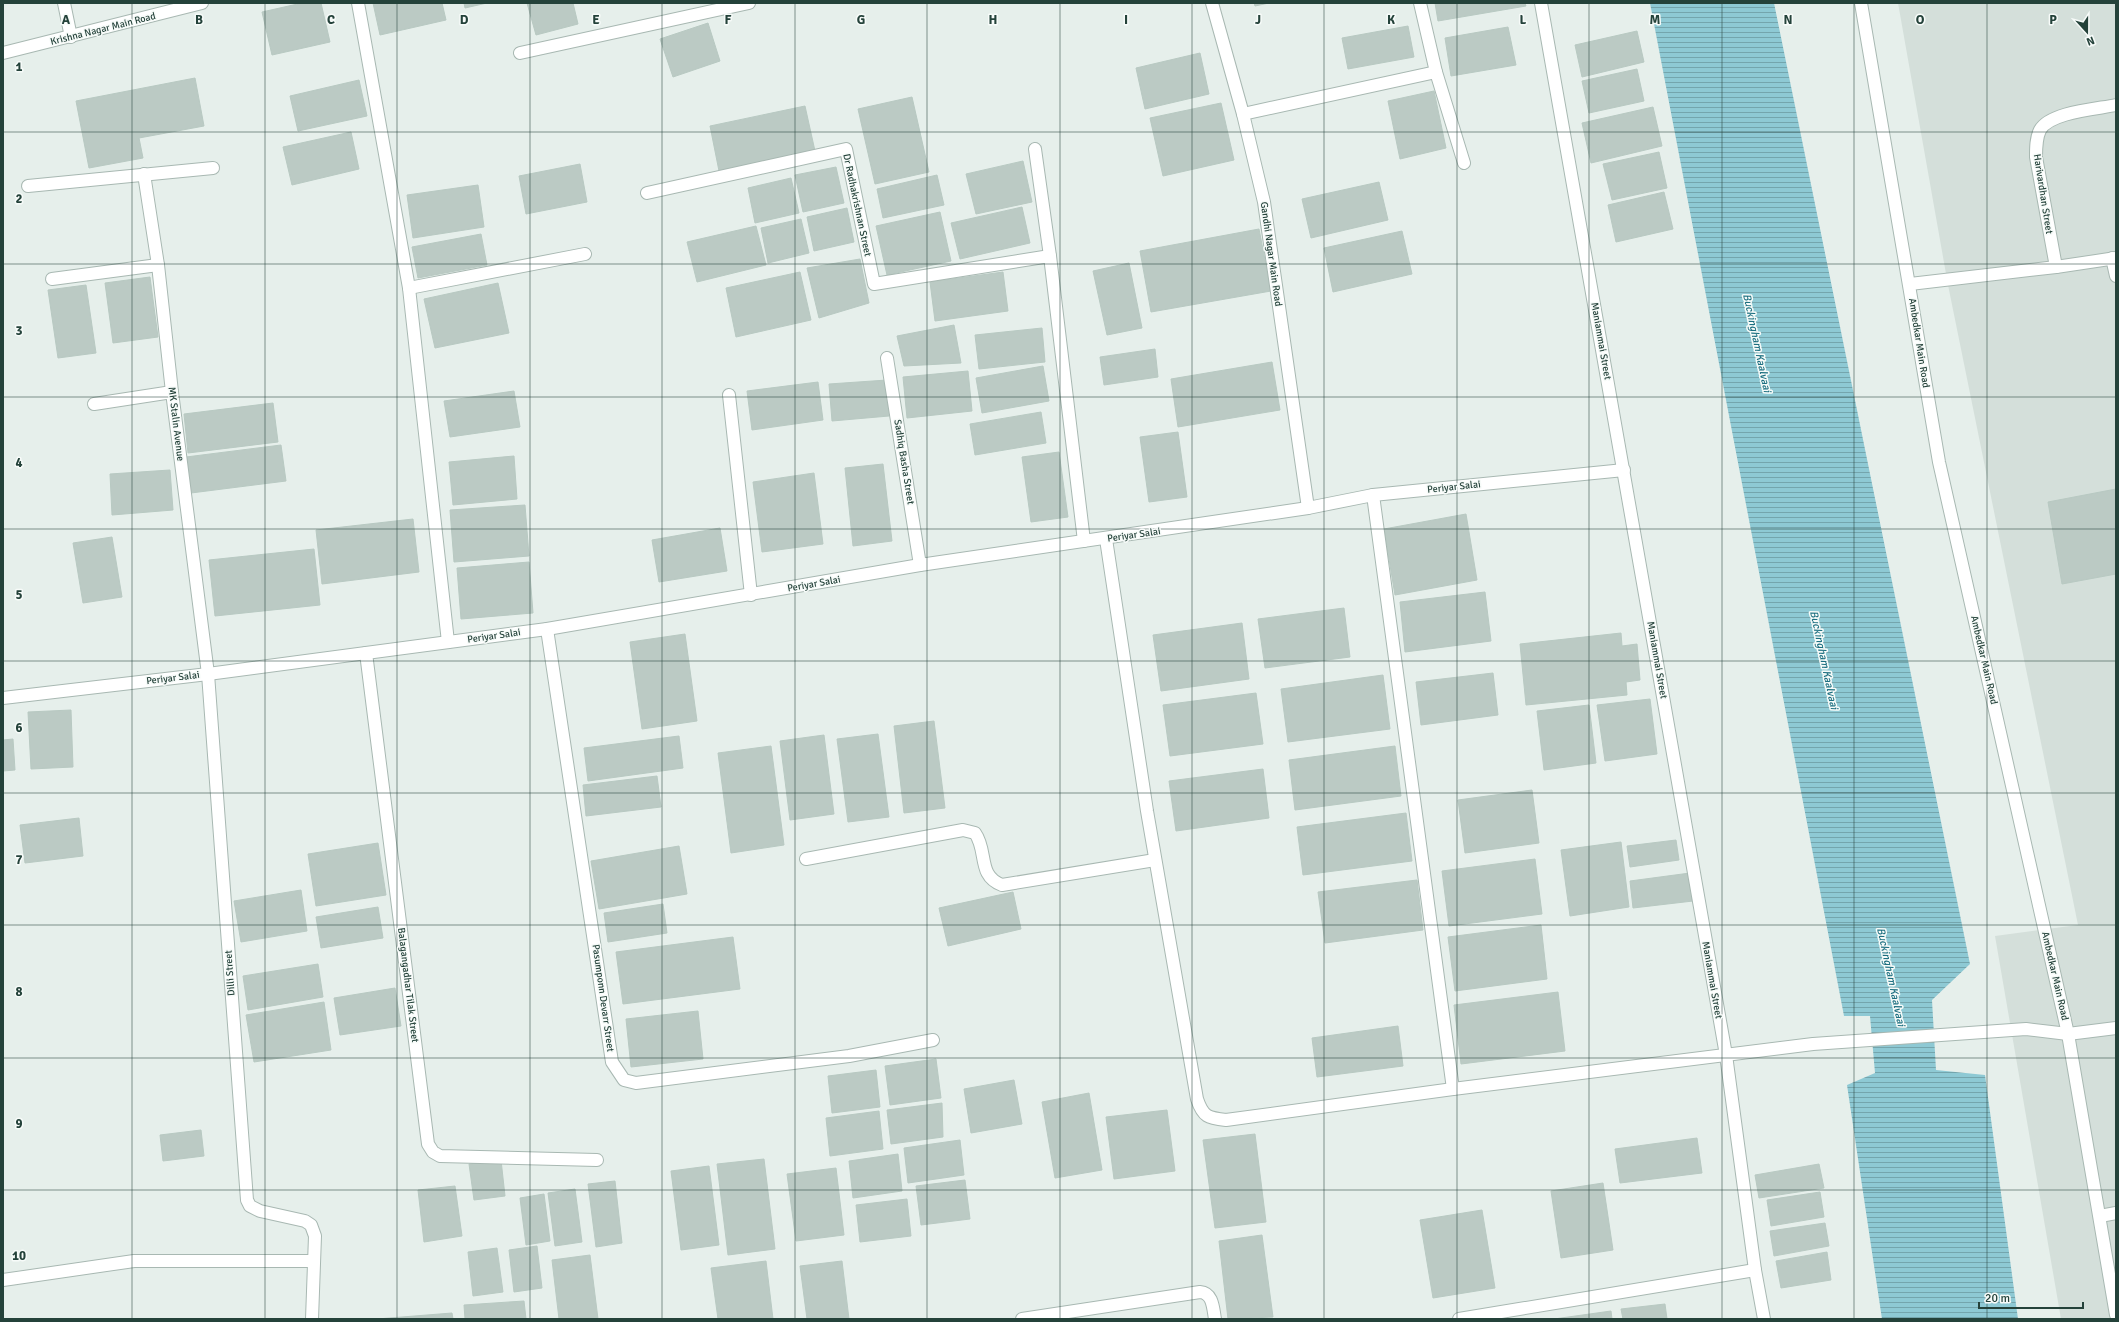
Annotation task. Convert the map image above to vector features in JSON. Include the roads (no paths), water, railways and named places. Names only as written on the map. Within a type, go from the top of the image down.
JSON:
[{"type":"street","points":[[64,3],[71,37]]},
{"type":"street","name":"Krishna Nagar Main Road","points":[[3,53],[202,3]]},
{"type":"street","points":[[358,3],[409,288],[448,642]]},
{"type":"street","points":[[520,53],[748,3]]},
{"type":"street","name":"Gandhi Nagar Main Road","points":[[1212,3],[1243,114],[1264,202],[1308,508]]},
{"type":"street","points":[[1420,3],[1436,72],[1464,162]]},
{"type":"street","name":"Maniammai Street","points":[[1541,3],[1726,1055],[1755,1270],[1764,1319]]},
{"type":"street","name":"Ambedkar Main Road","points":[[1860,3],[1910,284],[1939,462],[2068,1034],[2116,1315]]},
{"type":"street","points":[[1243,114],[1436,72]]},
{"type":"street","name":"Harivardhan Street","points":[[2056,268],[2036,157],[2036,142],[2040,129],[2052,118],[2116,105]]},
{"type":"street","name":"Dr Radhakrishnan Street","points":[[647,193],[846,149],[874,284],[1050,256]]},
{"type":"street","points":[[1035,149],[1050,256],[1084,541]]},
{"type":"street","points":[[28,186],[212,168]]},
{"type":"street","name":"MK Stalin Avenue","points":[[144,174],[158,265],[172,392],[208,674]]},
{"type":"street","points":[[409,288],[585,254]]},
{"type":"street","points":[[1910,284],[2056,268],[2114,258],[2116,276]]},
{"type":"street","points":[[52,279],[158,265]]},
{"type":"street","name":"Sadhiq Basha Street","points":[[887,358],[920,565]]},
{"type":"street","points":[[94,404],[172,392]]},
{"type":"street","points":[[729,395],[751,595]]},
{"type":"street","name":"Periyar Salai","points":[[3,698],[208,674],[547,629],[920,565],[1106,539],[1308,508],[1373,495],[1624,470]]},
{"type":"street","points":[[1373,495],[1453,1089]]},
{"type":"street","points":[[1106,539],[1155,860],[1197,1099],[1201,1111],[1211,1118],[1226,1120],[1453,1089],[1824,1043],[2026,1029],[2068,1034],[2116,1028]]},
{"type":"street","name":"Pasumponn Devarr Street","points":[[547,629],[612,1062],[624,1080],[636,1083],[849,1056],[932,1040]]},
{"type":"street","name":"Balagangadhar Tilak Street","points":[[366,653],[428,1144],[433,1152],[440,1156],[597,1160]]},
{"type":"street","name":"Dilli Street","points":[[208,674],[247,1200],[250,1206],[260,1211],[305,1220],[311,1225],[315,1236],[313,1261]]},
{"type":"street","points":[[806,858],[963,830],[975,833],[981,841],[985,869],[993,881],[1002,885],[1155,860]]},
{"type":"street","points":[[2100,1216],[2116,1214]]},
{"type":"street","points":[[3,1280],[134,1261],[313,1261],[312,1319]]},
{"type":"street","points":[[1459,1319],[1755,1270]]},
{"type":"street","points":[[1022,1319],[1206,1292],[1210,1297],[1215,1319]]},
{"type":"water","name":"Buckingham Kaalvaai","points":[[1650,3],[1774,3],[1970,964],[1932,1000],[1936,1070],[1985,1075],[2018,1319],[1882,1319],[1847,1085],[1875,1073],[1870,1016],[1844,1016]]}]
